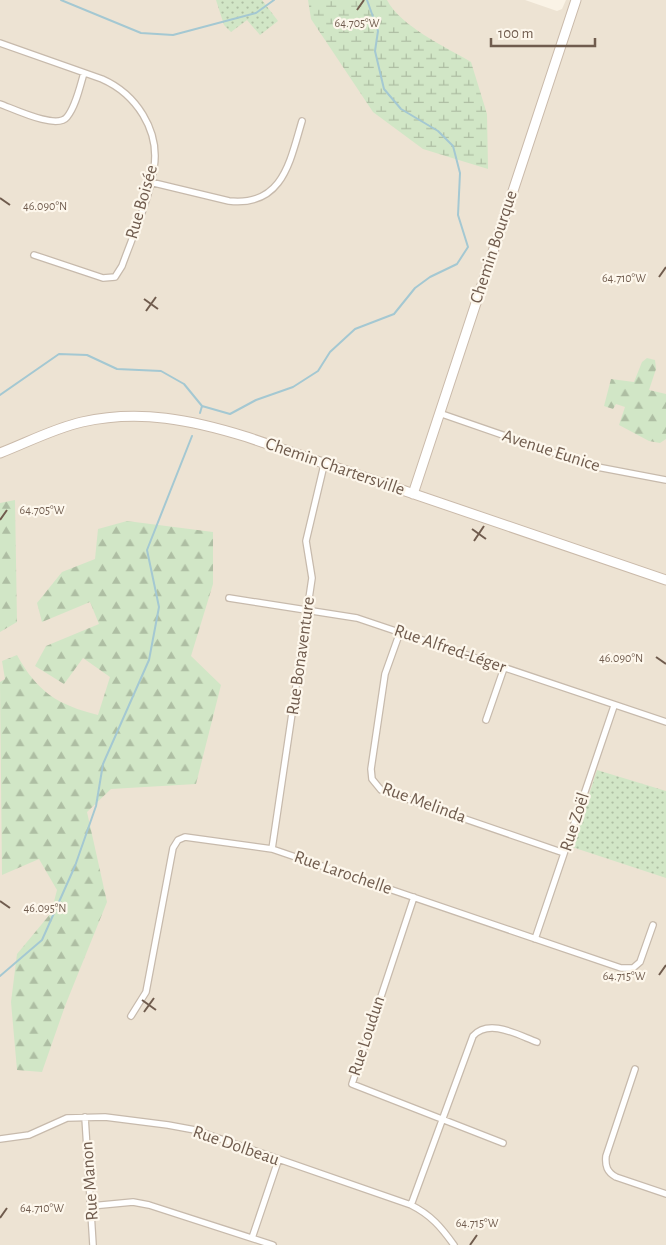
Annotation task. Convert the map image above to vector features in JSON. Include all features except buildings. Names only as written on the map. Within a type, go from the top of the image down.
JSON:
[{"type":"street","name":"Chemin Bourque","points":[[412,494],[576,0]]},
{"type":"street","name":"Rue Boisée","points":[[0,43],[118,87],[141,111],[151,132],[154,146],[155,162],[150,182],[122,266],[115,277],[103,278],[34,255]]},
{"type":"street","points":[[0,104],[50,122],[62,121],[68,116],[84,73]]},
{"type":"street","points":[[150,182],[229,201],[239,202],[257,199],[273,189],[282,179],[289,164],[302,121]]},
{"type":"street","name":"Avenue Eunice","points":[[439,413],[592,466],[666,480]]},
{"type":"street","name":"Chemin Chartersville","points":[[0,453],[81,422],[148,415],[188,421],[231,432],[666,580]]},
{"type":"street","name":"Rue Bonaventure","points":[[272,849],[312,578],[306,541],[324,464]]},
{"type":"street","name":"Rue Alfred-Léger","points":[[229,598],[352,617],[666,722]]},
{"type":"street","name":"Rue Melinda","points":[[400,632],[386,674],[371,770],[374,783],[381,790],[564,853]]},
{"type":"street","points":[[486,720],[504,668]]},
{"type":"street","name":"Rue Zoël","points":[[535,939],[614,706]]},
{"type":"street","name":"Rue Larochelle","points":[[131,1016],[146,992],[172,855],[178,840],[188,838],[272,849],[621,968],[633,968],[640,962],[653,925]]},
{"type":"street","name":"Rue Loudun","points":[[414,897],[352,1084],[442,1119]]},
{"type":"street","points":[[411,1206],[470,1040],[477,1031],[492,1027],[537,1042]]},
{"type":"street","points":[[635,1069],[606,1156],[606,1165],[609,1172],[616,1177],[666,1194]]},
{"type":"street","name":"Rue Dolbeau","points":[[0,1139],[29,1135],[67,1118],[85,1117],[105,1117],[195,1130],[427,1213],[439,1224],[454,1245]]},
{"type":"street","name":"Rue Manon","points":[[85,1117],[94,1245]]},
{"type":"street","points":[[442,1119],[503,1143]]},
{"type":"street","points":[[252,1238],[278,1161]]},
{"type":"street","points":[[92,1206],[133,1202],[149,1205],[273,1245]]},
{"type":"shaded area","points":[[0,0],[525,0],[557,11],[562,9],[566,0],[666,0],[666,1245],[0,1245]]},
{"type":"green space","points":[[216,0],[262,0],[278,21],[260,35],[247,20],[231,32],[224,25]]},
{"type":"green space","points":[[308,0],[387,0],[402,19],[437,43],[471,62],[487,114],[488,169],[423,149],[373,112],[311,19]]},
{"type":"green space","points":[[647,358],[655,360],[656,369],[649,390],[666,394],[666,439],[660,443],[649,441],[619,425],[625,407],[616,404],[613,409],[604,406],[611,379],[634,382],[642,362]]},
{"type":"green space","points":[[15,500],[17,622],[0,632],[0,503]]},
{"type":"green space","points":[[127,521],[213,532],[213,584],[191,656],[221,685],[196,784],[111,789],[87,812],[107,902],[65,1006],[42,1072],[17,1070],[11,1002],[17,954],[51,913],[57,890],[39,859],[2,875],[0,682],[5,679],[2,661],[17,655],[32,679],[50,695],[71,707],[98,715],[110,677],[83,658],[64,684],[35,666],[46,646],[99,624],[90,602],[42,622],[37,603],[62,572],[95,559],[98,529]]},
{"type":"green space","points":[[597,770],[666,791],[666,878],[572,847]]},
{"type":"waterway","points":[[61,0],[141,33],[173,35],[256,13],[274,0]]},
{"type":"waterway","points":[[0,395],[59,354],[87,355],[117,369],[161,371],[184,384],[202,406],[230,414],[256,400],[293,387],[318,371],[330,352],[355,329],[394,314],[415,288],[430,277],[457,264],[468,247],[458,215],[460,173],[453,146],[438,131],[401,109],[384,89],[375,51],[378,31],[367,0]]},
{"type":"waterway","points":[[200,413],[202,406]]},
{"type":"waterway","points":[[0,976],[42,940],[75,866],[96,806],[103,764],[149,660],[159,607],[147,550],[192,436]]}]
